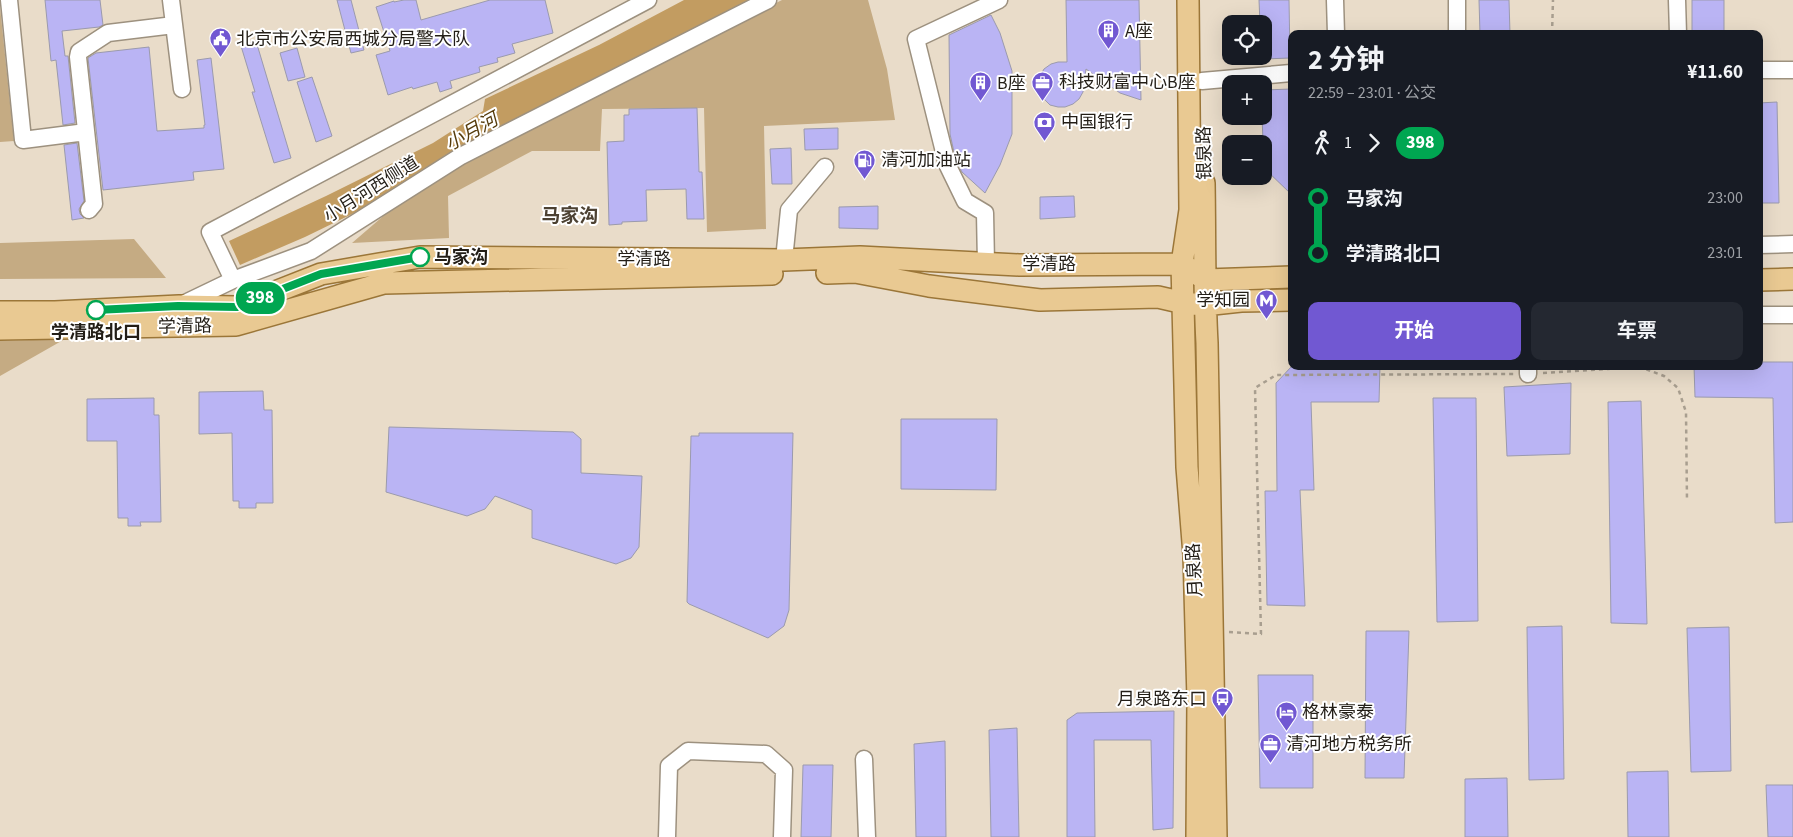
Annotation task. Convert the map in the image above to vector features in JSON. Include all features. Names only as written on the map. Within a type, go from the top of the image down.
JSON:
[{"type":"main road","name":"银泉路","points":[[1188,0],[1190,210],[1182,264],[1194,304]]},
{"type":"main road","name":"银泉路","points":[[1194,304],[1206,280],[1202,0]]},
{"type":"main road","name":"学清路","points":[[0,312],[55,312],[178,306],[237,307],[321,274],[420,257],[784,260],[860,257],[1019,265],[1182,264]]},
{"type":"main road","points":[[1182,264],[1206,280],[1288,277]]},
{"type":"main road","points":[[1763,266],[1793,265]]},
{"type":"main road","name":"学清路","points":[[0,329],[236,325],[384,283],[854,272],[929,286],[1040,300],[1158,297],[1194,304],[1288,300]]},
{"type":"main road","points":[[1763,280],[1793,279]]},
{"type":"main road","name":"月泉路","points":[[1194,304],[1207,343],[1216,837]]},
{"type":"main road","name":"月泉路","points":[[1194,304],[1187,467],[1194,555],[1198,700],[1196,837]]},
{"type":"street","points":[[8,0],[23,140],[86,132]]},
{"type":"street","points":[[172,0],[182,89]]},
{"type":"street","points":[[234,280],[210,232],[648,0]]},
{"type":"street","name":"小月河西侧道","points":[[178,306],[234,280],[311,251],[461,156],[768,0]]},
{"type":"street","points":[[986,263],[985,213],[965,201],[947,164],[916,39],[999,0]]},
{"type":"street","points":[[1336,0],[1336,30]]},
{"type":"street","points":[[1457,0],[1457,30]]},
{"type":"street","points":[[1678,0],[1678,30]]},
{"type":"street","points":[[89,210],[94,204],[79,52],[108,33],[174,25]]},
{"type":"street","points":[[1763,70],[1793,70]]},
{"type":"street","points":[[1202,81],[1288,74]]},
{"type":"street","points":[[784,260],[789,210],[825,167]]},
{"type":"street","points":[[1763,244],[1793,244]]},
{"type":"street","points":[[1763,315],[1793,314]]},
{"type":"street","points":[[667,837],[669,766],[688,751],[766,754],[784,770],[782,837]]},
{"type":"street","points":[[864,759],[867,837]]},
{"type":"path","points":[[1552,0],[1552,30]]},
{"type":"path","points":[[1213,632],[1261,634],[1255,388],[1276,375],[1528,370]]},
{"type":"path","points":[[1648,370],[1664,376],[1678,388],[1686,412],[1687,501]]},
{"type":"shaded area","points":[[782,0],[868,0],[887,69],[895,120],[764,126],[766,229],[707,232],[704,108],[602,109],[600,151],[532,151],[448,196],[449,238],[352,243],[388,212],[426,185],[512,136]]},
{"type":"shaded area","points":[[0,7],[14,141],[0,142]]},
{"type":"shaded area","points":[[134,239],[166,278],[0,279],[0,243]]},
{"type":"shaded area","points":[[65,339],[0,376],[0,341]]},
{"type":"water","name":"小月河","points":[[684,0],[752,0],[444,156],[387,197],[305,237],[240,265],[229,241],[433,143],[483,111],[485,99],[599,45]]},
{"type":"building","points":[[45,0],[100,0],[103,25],[62,31],[65,56],[68,56],[75,123],[63,125],[56,60],[51,61]]},
{"type":"building","points":[[337,0],[351,0],[364,50],[351,53]]},
{"type":"building","points":[[404,0],[416,0],[421,20],[490,0],[545,0],[553,33],[512,44],[515,53],[497,58],[498,62],[479,67],[480,72],[450,81],[452,88],[440,92],[437,82],[413,89],[412,87],[388,95],[376,55],[390,51],[376,7]]},
{"type":"building","name":"A座","points":[[1066,0],[1139,0],[1141,100],[1120,93],[1086,69],[1083,92],[1073,104],[1058,107],[1050,105],[1044,99],[1040,92],[1039,84],[1040,76],[1044,69],[1051,64],[1067,62]]},
{"type":"building","points":[[1259,0],[1289,0],[1288,58],[1272,59],[1272,15],[1260,15]]},
{"type":"building","points":[[1479,0],[1509,0],[1510,30],[1480,30]]},
{"type":"building","points":[[1692,0],[1724,0],[1724,30],[1692,30]]},
{"type":"building","name":"B座","points":[[991,15],[1000,33],[1012,71],[1012,134],[1000,165],[985,193],[962,172],[956,161],[950,134],[949,35]]},
{"type":"building","points":[[256,41],[291,158],[274,163],[252,92],[255,92],[241,46]]},
{"type":"building","points":[[149,47],[157,131],[204,128],[197,60],[211,58],[224,169],[193,172],[194,180],[103,190],[88,58],[96,53]]},
{"type":"building","points":[[297,48],[305,77],[288,81],[280,53]]},
{"type":"building","points":[[312,77],[332,136],[316,142],[297,82]]},
{"type":"building","points":[[1288,89],[1288,191],[1272,176],[1272,135],[1263,135],[1262,125],[1272,125],[1272,90]]},
{"type":"building","points":[[1777,102],[1779,203],[1763,203],[1763,103]]},
{"type":"building","points":[[697,108],[699,172],[702,172],[704,219],[687,219],[686,189],[646,190],[647,221],[622,222],[622,224],[609,225],[607,142],[624,141],[624,115],[629,115],[629,109]]},
{"type":"building","points":[[838,128],[838,149],[805,150],[804,129]]},
{"type":"building","points":[[77,143],[84,201],[79,209],[80,214],[84,218],[72,220],[64,145]]},
{"type":"building","points":[[791,148],[792,184],[772,184],[770,149]]},
{"type":"building","points":[[1074,196],[1075,217],[1040,219],[1040,197]]},
{"type":"building","points":[[878,206],[878,229],[839,228],[839,207]]},
{"type":"building","points":[[1763,362],[1793,362],[1793,522],[1775,523],[1773,398],[1695,397],[1694,370],[1763,370]]},
{"type":"building","points":[[1288,370],[1380,370],[1379,402],[1311,402],[1314,490],[1300,490],[1305,606],[1267,605],[1265,491],[1277,491],[1276,383]]},
{"type":"building","points":[[1571,383],[1570,454],[1507,456],[1504,387]]},
{"type":"building","points":[[263,391],[264,410],[272,410],[273,503],[256,503],[256,508],[239,508],[239,501],[233,501],[232,433],[199,434],[199,392]]},
{"type":"building","points":[[154,398],[154,415],[159,415],[161,522],[140,522],[141,526],[128,526],[128,518],[118,518],[117,441],[87,441],[87,399]]},
{"type":"building","points":[[1433,398],[1476,398],[1478,621],[1437,622]]},
{"type":"building","points":[[1641,401],[1647,624],[1611,623],[1608,402]]},
{"type":"building","points":[[901,419],[997,419],[996,490],[901,489]]},
{"type":"building","points":[[389,427],[573,432],[581,439],[581,473],[642,476],[639,547],[631,558],[616,564],[532,538],[532,510],[495,496],[485,509],[467,516],[386,492]]},
{"type":"building","points":[[699,433],[793,433],[789,610],[784,626],[768,638],[687,602],[691,436],[699,436]]},
{"type":"building","points":[[1562,626],[1564,779],[1529,780],[1527,627]]},
{"type":"building","points":[[1729,627],[1731,771],[1691,772],[1687,628]]},
{"type":"building","points":[[1366,631],[1409,631],[1404,778],[1365,778]]},
{"type":"building","name":"格林豪泰","points":[[1258,675],[1313,675],[1313,788],[1260,788]]},
{"type":"building","points":[[1174,711],[1173,828],[1153,830],[1151,740],[1094,740],[1095,837],[1067,837],[1067,720],[1077,713]]},
{"type":"building","points":[[1017,728],[1019,837],[991,837],[989,730]]},
{"type":"building","points":[[945,741],[946,837],[916,837],[914,744]]},
{"type":"building","points":[[803,765],[833,765],[831,837],[801,837]]},
{"type":"building","points":[[1668,771],[1669,837],[1628,837],[1627,772]]},
{"type":"building","points":[[1507,778],[1508,837],[1465,837],[1465,779]]},
{"type":"building","points":[[1766,785],[1793,785],[1793,837],[1768,837]]},
{"type":"bus line","name":"398","points":[[96,310],[178,306],[237,307],[321,274],[420,257]]},
{"type":"place","name":"A座","points":[[1109,50]]},
{"type":"place","name":"北京市公安局西城分局警犬队","points":[[220,58]]},
{"type":"place","name":"科技财富中心B座","points":[[1043,101]]},
{"type":"place","name":"B座","points":[[981,102]]},
{"type":"place","name":"中国银行","points":[[1045,141]]},
{"type":"place","name":"清河加油站","points":[[865,179]]},
{"type":"place","name":"马家沟","points":[[420,257]]},
{"type":"place","name":"学清路北口","points":[[96,310]]},
{"type":"place","name":"学知园","points":[[1266,319]]},
{"type":"place","name":"月泉路东口","points":[[1223,718]]},
{"type":"place","name":"格林豪泰","points":[[1286,731]]},
{"type":"place","name":"清河地方税务所","points":[[1270,763]]},
{"type":"district","name":"马家沟","points":[[570,215]]}]
